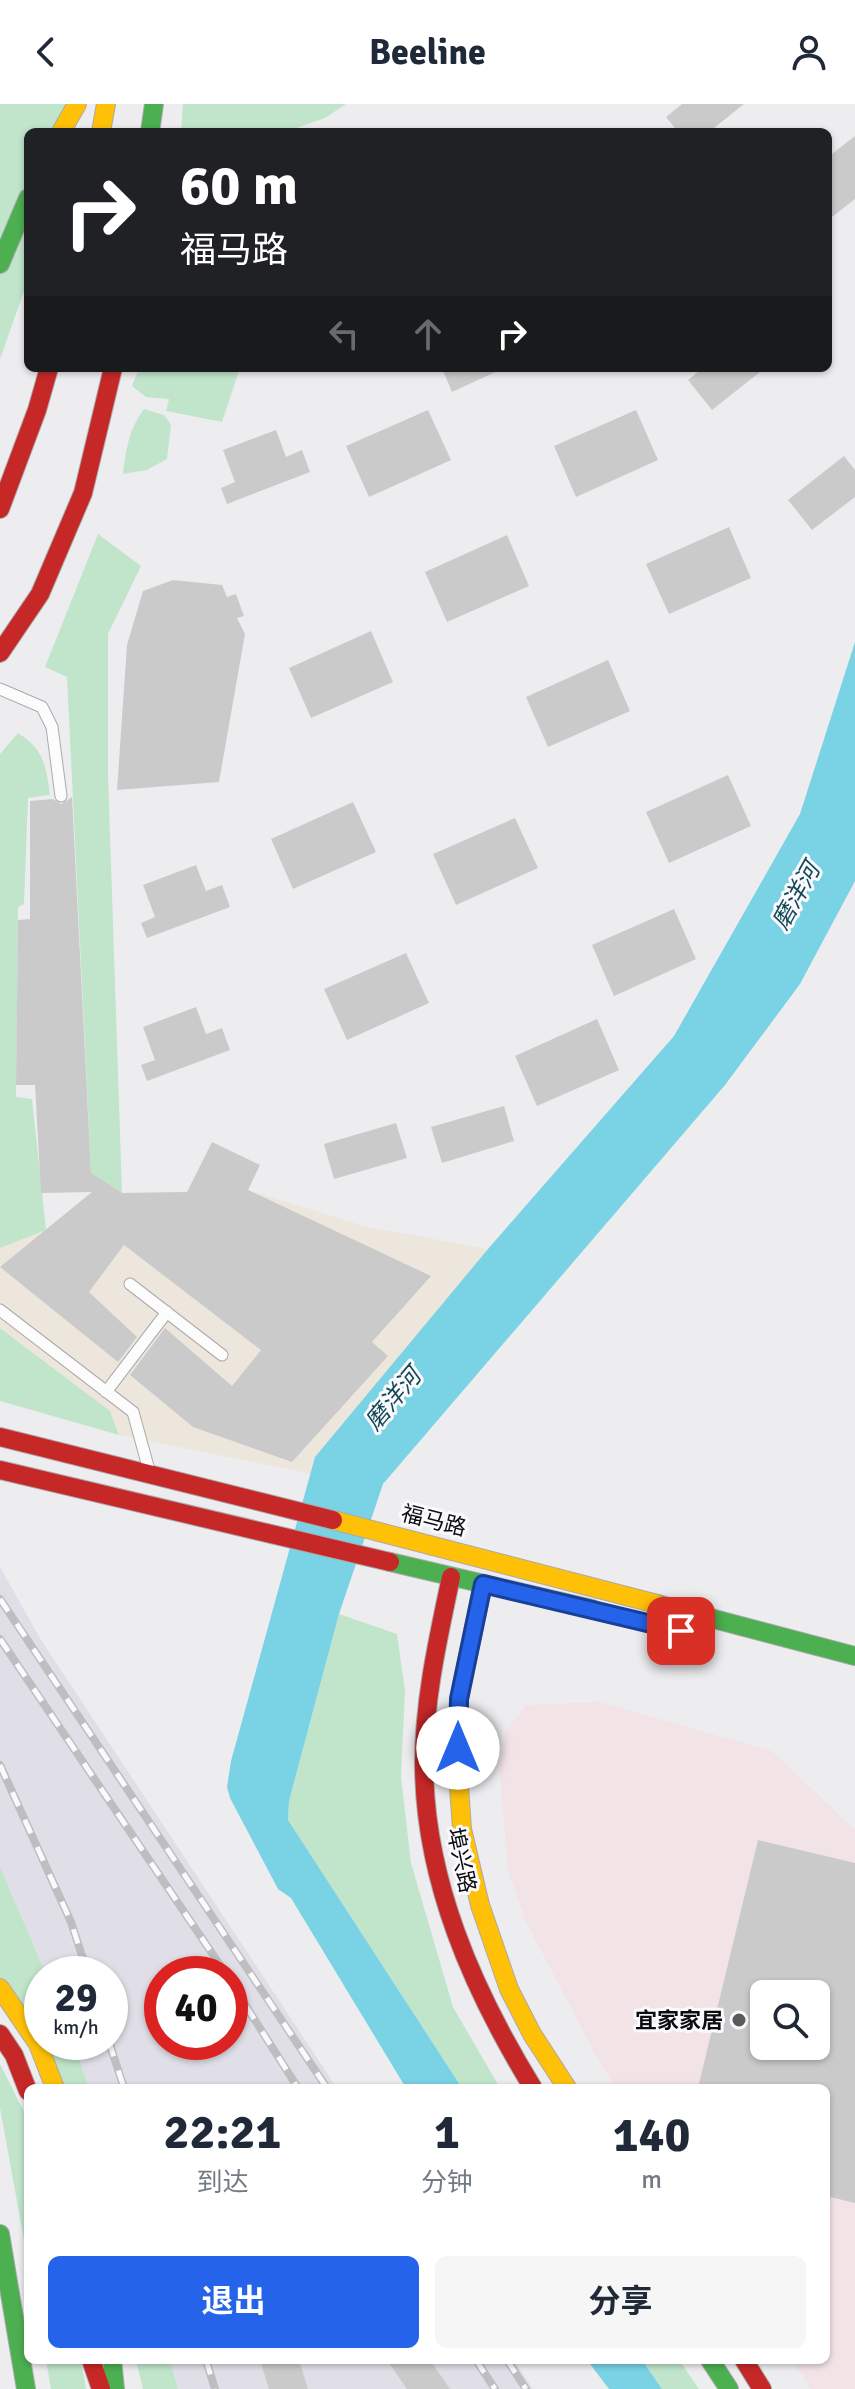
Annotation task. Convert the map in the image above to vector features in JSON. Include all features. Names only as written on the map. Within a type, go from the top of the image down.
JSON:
[{"type":"main road","points":[[63,128],[77,104]]},
{"type":"main road","points":[[102,128],[106,104]]},
{"type":"main road","points":[[151,128],[154,104]]},
{"type":"main road","points":[[19,219],[24,202]]},
{"type":"main road","points":[[0,264],[24,207]]},
{"type":"main road","points":[[0,509],[48,372]]},
{"type":"main road","points":[[0,653],[40,594],[83,493],[112,372]]},
{"type":"main road","name":"福马路","points":[[0,1437],[382,1531],[855,1656]]},
{"type":"main road","points":[[0,1470],[606,1613]]},
{"type":"main road","name":"埠兴路","points":[[451,1577],[428,1699],[425,1780],[430,1829],[448,1913],[463,1955],[482,2002],[530,2084]]},
{"type":"main road","name":"埠兴路","points":[[483,1584],[459,1699],[458,1773],[462,1829],[480,1905],[509,1989],[532,2034],[564,2084]]},
{"type":"main road","points":[[0,1988],[38,2044],[53,2084]]},
{"type":"main road","points":[[0,2034],[14,2055],[25,2084]]},
{"type":"main road","points":[[0,2234],[26,2389]]},
{"type":"main road","points":[[92,2364],[101,2389]]},
{"type":"main road","points":[[112,2364],[115,2389]]},
{"type":"main road","points":[[713,2364],[729,2389]]},
{"type":"main road","points":[[746,2364],[762,2389]]},
{"type":"lane","points":[[0,689],[42,707],[52,727],[61,796]]},
{"type":"lane","points":[[130,1284],[222,1355]]},
{"type":"lane","points":[[0,1310],[133,1412],[151,1474]]},
{"type":"lane","points":[[106,1392],[167,1312]]},
{"type":"shaded area","points":[[104,1182],[122,1193],[248,1190],[364,1226],[488,1249],[315,1457],[312,1474],[119,1435],[110,1411],[0,1328],[0,1248],[46,1230]]},
{"type":"shaded area","points":[[0,1567],[41,1640],[334,2084],[88,2084],[79,2060],[128,2060],[128,1956],[38,1956],[0,1867]]},
{"type":"shaded area","points":[[599,1702],[772,1751],[855,1828],[855,2389],[811,2389],[795,2364],[830,2364],[830,2084],[614,2084],[526,1922],[508,1871],[499,1766],[506,1731],[526,1705]]},
{"type":"shaded area","points":[[171,2364],[517,2364],[533,2389],[178,2389]]},
{"type":"green space","points":[[0,104],[80,104],[74,128],[24,128],[24,291],[0,359]]},
{"type":"green space","points":[[183,104],[346,104],[325,118],[297,128],[181,128]]},
{"type":"green space","points":[[137,372],[239,372],[222,422],[166,411],[169,399],[146,397],[132,386]]},
{"type":"green space","points":[[144,409],[164,415],[171,425],[167,459],[147,470],[123,474],[129,440]]},
{"type":"green space","points":[[98,534],[141,566],[108,634],[108,775],[122,1193],[92,1192],[67,677],[45,667]]},
{"type":"green space","points":[[18,733],[33,745],[42,759],[50,795],[28,798],[24,904],[18,907],[16,1097],[32,1099],[46,1230],[0,1248],[0,754]]},
{"type":"green space","points":[[0,1328],[110,1411],[119,1435],[0,1401]]},
{"type":"green space","points":[[339,1614],[397,1634],[405,1691],[401,1777],[411,1863],[453,2007],[498,2084],[459,2084],[288,1820],[289,1801]]},
{"type":"green space","points":[[0,1867],[38,1956],[24,1956],[24,2027],[0,1986]]},
{"type":"green space","points":[[43,2060],[79,2060],[88,2084],[57,2084]]},
{"type":"green space","points":[[0,2064],[24,2112],[24,2240],[0,2108]]},
{"type":"green space","points":[[47,2364],[82,2364],[86,2389],[51,2389]]},
{"type":"green space","points":[[137,2364],[171,2364],[178,2389],[143,2389]]},
{"type":"green space","points":[[645,2364],[682,2364],[699,2389],[662,2389]]},
{"type":"water","name":"磨洋河","points":[[855,642],[855,881],[800,984],[725,1085],[383,1484],[339,1614],[289,1801],[288,1820],[459,2084],[404,2084],[291,1898],[278,1889],[227,1787],[231,1761],[315,1457],[488,1249],[674,1036],[800,814]]},
{"type":"water","points":[[590,2364],[645,2364],[662,2389],[609,2389]]},
{"type":"building","points":[[682,104],[744,104],[714,128],[675,128],[666,117]]},
{"type":"building","points":[[855,136],[855,199],[832,217],[832,154]]},
{"type":"building","points":[[444,372],[495,372],[452,392]]},
{"type":"building","points":[[698,372],[760,372],[712,410],[688,380]]},
{"type":"building","points":[[428,410],[451,460],[369,497],[346,446]]},
{"type":"building","points":[[636,410],[658,460],[576,497],[554,446]]},
{"type":"building","points":[[276,430],[286,457],[302,450],[310,472],[227,504],[221,488],[235,482],[223,450]]},
{"type":"building","points":[[844,456],[855,470],[855,497],[812,530],[788,500]]},
{"type":"building","points":[[729,527],[751,578],[669,614],[646,564]]},
{"type":"building","points":[[507,535],[529,586],[447,622],[425,572]]},
{"type":"building","points":[[173,580],[222,585],[227,597],[236,594],[244,616],[237,618],[245,634],[219,782],[117,790],[127,645],[143,591]]},
{"type":"building","points":[[371,631],[393,682],[311,718],[289,668]]},
{"type":"building","points":[[608,660],[630,711],[548,747],[526,697]]},
{"type":"building","points":[[728,775],[751,826],[669,863],[646,812]]},
{"type":"building","points":[[72,797],[91,1173],[122,1193],[187,1192],[212,1142],[260,1165],[248,1190],[431,1276],[372,1342],[388,1356],[292,1462],[193,1427],[130,1375],[165,1328],[232,1386],[261,1350],[124,1245],[89,1292],[137,1337],[118,1362],[0,1267],[92,1192],[41,1193],[35,1085],[16,1085],[18,920],[30,919],[30,801],[53,799],[61,804]]},
{"type":"building","points":[[353,802],[376,852],[293,889],[271,839]]},
{"type":"building","points":[[515,818],[538,868],[456,905],[433,854]]},
{"type":"building","points":[[196,865],[206,891],[222,885],[230,907],[147,938],[141,923],[155,917],[143,885]]},
{"type":"building","points":[[674,909],[696,959],[614,996],[592,945]]},
{"type":"building","points":[[406,953],[429,1003],[347,1040],[324,989]]},
{"type":"building","points":[[196,1007],[206,1034],[222,1028],[230,1050],[147,1081],[141,1065],[155,1060],[143,1027]]},
{"type":"building","points":[[597,1019],[619,1070],[537,1106],[515,1056]]},
{"type":"building","points":[[504,1106],[514,1141],[442,1163],[431,1127]]},
{"type":"building","points":[[396,1123],[407,1158],[334,1179],[324,1144]]},
{"type":"building","name":"宜家家居","points":[[758,1840],[855,1863],[855,2203],[830,2197],[830,2084],[699,2084]]},
{"type":"building","points":[[261,2364],[300,2364],[308,2389],[269,2389]]},
{"type":"building","points":[[390,2364],[433,2364],[450,2389],[407,2389]]},
{"type":"railway","points":[[0,1599],[324,2084]]},
{"type":"railway","points":[[0,1639],[214,1956]]},
{"type":"railway","points":[[0,1765],[71,1922],[82,1956]]},
{"type":"railway","points":[[248,2009],[295,2084]]},
{"type":"railway","points":[[115,2060],[123,2084]]},
{"type":"railway","points":[[207,2364],[215,2389]]},
{"type":"railway","points":[[479,2364],[495,2389]]},
{"type":"railway","points":[[510,2364],[526,2389]]},
{"type":"traffic: fast","points":[[151,128],[154,104]]},
{"type":"traffic: fast","points":[[0,264],[24,207]]},
{"type":"traffic: fast","points":[[390,1562],[592,1609]]},
{"type":"traffic: fast","points":[[657,1604],[855,1656]]},
{"type":"traffic: fast","points":[[0,2234],[26,2389]]},
{"type":"traffic: fast","points":[[112,2364],[115,2389]]},
{"type":"traffic: fast","points":[[713,2364],[729,2389]]},
{"type":"traffic: slow","points":[[63,128],[77,104]]},
{"type":"traffic: slow","points":[[102,128],[106,104]]},
{"type":"traffic: slow","points":[[333,1520],[657,1604]]},
{"type":"traffic: slow","points":[[483,1584],[459,1699],[458,1773],[462,1829],[480,1905],[509,1989],[532,2034],[564,2084]]},
{"type":"traffic: slow","points":[[0,1988],[38,2044],[53,2084]]},
{"type":"traffic: jam","points":[[0,509],[48,372]]},
{"type":"traffic: jam","points":[[0,653],[40,594],[83,493],[112,372]]},
{"type":"traffic: jam","points":[[0,1437],[333,1520]]},
{"type":"traffic: jam","points":[[0,1470],[390,1562]]},
{"type":"traffic: jam","points":[[451,1577],[426,1716],[426,1807],[433,1849],[456,1933],[491,2012],[531,2084]]},
{"type":"traffic: jam","points":[[0,2034],[14,2055],[25,2084]]},
{"type":"traffic: jam","points":[[92,2364],[101,2389]]},
{"type":"traffic: jam","points":[[746,2364],[762,2389]]},
{"type":"place","name":"宜家家居","points":[[739,2020]]},
{"type":"route","points":[[458,1748],[459,1699],[483,1584],[681,1631]]}]
